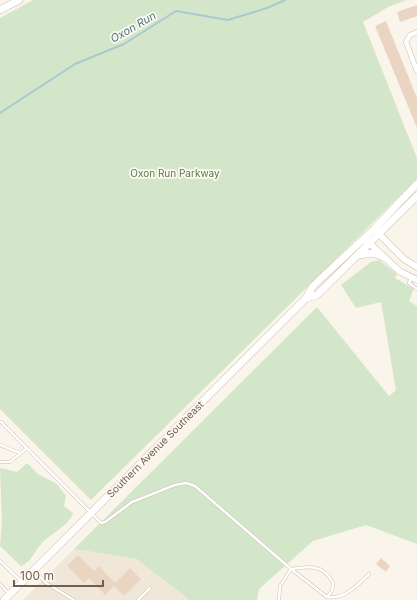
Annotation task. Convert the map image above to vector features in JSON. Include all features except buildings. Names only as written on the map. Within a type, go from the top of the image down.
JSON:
[{"type":"main road","points":[[0,10],[19,0]]},
{"type":"main road","name":"Southern Avenue Southeast","points":[[4,600],[306,298],[313,286],[374,229],[417,184]]},
{"type":"main road","name":"Southern Avenue Southeast","points":[[306,298],[317,295],[417,196]]},
{"type":"main road","points":[[359,255],[373,253],[384,257]]},
{"type":"street","points":[[417,32],[410,35],[406,42],[417,71]]},
{"type":"street","points":[[374,229],[404,259],[417,267]]},
{"type":"street","points":[[364,238],[399,271],[414,279]]},
{"type":"lane","points":[[414,279],[409,283],[417,288]]},
{"type":"lane","points":[[1,422],[101,523],[105,522],[132,502],[186,483],[195,486],[327,597],[334,600],[344,598],[369,574]]},
{"type":"lane","points":[[0,445],[20,453]]},
{"type":"lane","points":[[0,462],[10,462],[27,448]]},
{"type":"lane","points":[[0,561],[22,582]]},
{"type":"lane","points":[[292,568],[312,566],[321,570],[333,583],[332,591],[327,597]]},
{"type":"lane","points":[[279,600],[280,586],[292,568]]},
{"type":"lane","points":[[34,570],[46,584],[74,600]]},
{"type":"lane","points":[[0,584],[10,594]]},
{"type":"lane","points":[[138,600],[150,588]]},
{"type":"shaded area","points":[[74,549],[137,559],[189,600],[23,600]]},
{"type":"green space","name":"Oxon Run Parkway","points":[[33,0],[407,0],[388,7],[363,22],[417,158],[417,179],[91,500],[0,409],[0,18]]},
{"type":"green space","points":[[379,260],[397,274],[395,278],[414,289],[409,301],[417,306],[417,544],[366,525],[313,541],[259,589],[257,600],[189,600],[137,559],[74,549],[317,307],[389,396],[396,390],[381,302],[356,308],[341,285],[371,262]]},
{"type":"green space","points":[[27,463],[38,474],[57,484],[66,496],[64,506],[73,513],[68,522],[45,540],[28,562],[21,566],[0,546],[2,521],[0,468],[17,472]]},
{"type":"waterway","name":"Oxon Run","points":[[0,113],[75,64],[124,44],[176,11],[228,20],[267,8],[285,0]]}]
